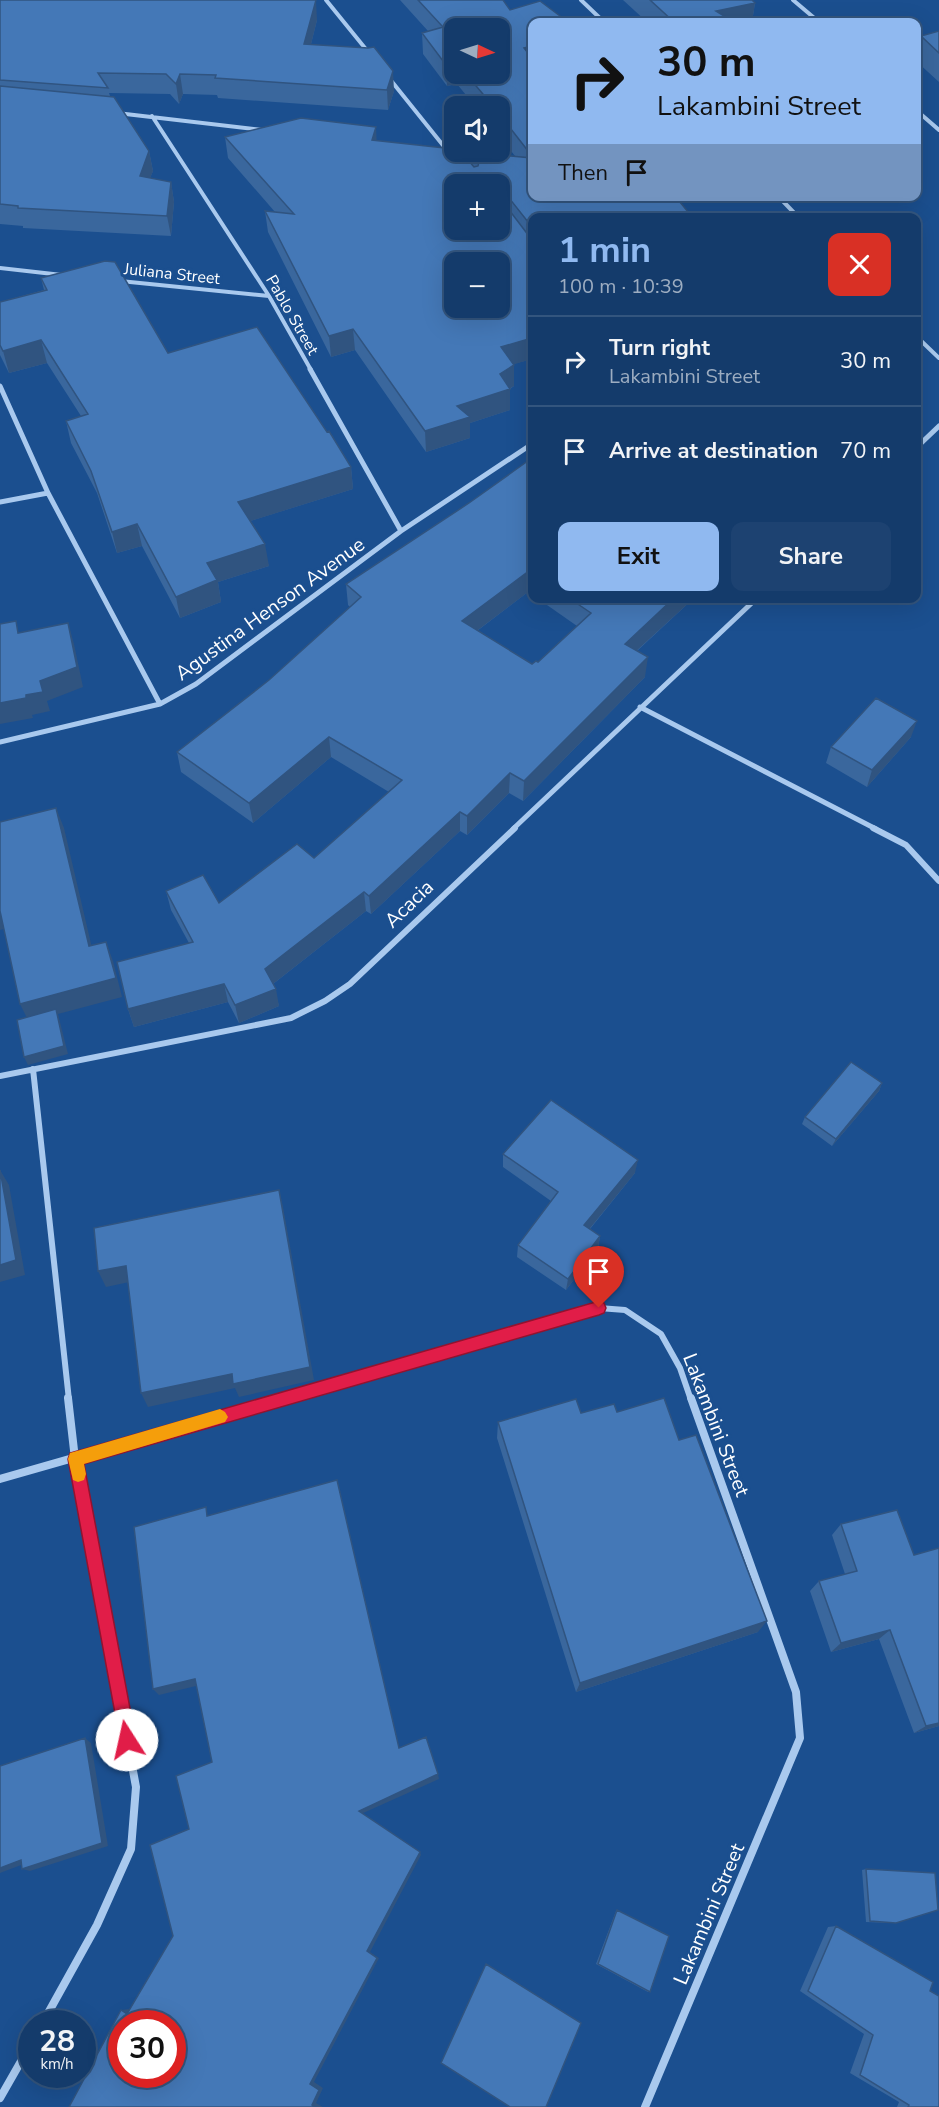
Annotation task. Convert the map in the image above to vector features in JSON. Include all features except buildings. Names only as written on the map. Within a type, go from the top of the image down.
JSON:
[{"type":"street","points":[[581,0],[600,18]]},
{"type":"street","points":[[793,0],[814,18]]},
{"type":"street","points":[[798,4],[805,0]]},
{"type":"street","points":[[319,3],[328,2],[375,60]]},
{"type":"street","points":[[382,69],[444,146]]},
{"type":"street","points":[[105,112],[266,131]]},
{"type":"street","points":[[921,114],[939,130]]},
{"type":"street","name":"Pablo Street","points":[[152,117],[269,296],[401,531]]},
{"type":"street","points":[[439,152],[444,152]]},
{"type":"street","points":[[783,201],[794,213]]},
{"type":"street","points":[[0,268],[70,275]]},
{"type":"street","name":"Juliana Street","points":[[117,280],[269,296]]},
{"type":"street","points":[[921,341],[939,358]]},
{"type":"street","points":[[0,386],[48,493],[160,704]]},
{"type":"street","points":[[921,443],[939,426]]},
{"type":"street","name":"Agustina Henson Avenue","points":[[0,742],[160,704],[196,684],[401,531],[528,447]]},
{"type":"street","points":[[0,502],[48,493]]},
{"type":"street","name":"Acacia","points":[[0,1076],[291,1018],[325,1000],[350,984],[752,603]]},
{"type":"street","points":[[640,707],[906,845],[939,881]]},
{"type":"street","points":[[33,1069],[75,1459],[136,1787],[130,1850],[97,1925],[50,2010]]},
{"type":"street","name":"Lakambini Street","points":[[0,1479],[599,1308],[625,1310],[661,1334],[680,1368],[796,1692],[800,1738],[645,2107]]},
{"type":"street","points":[[0,2098],[18,2066]]},
{"type":"slow traffic","points":[[78,1474],[75,1459],[220,1417]]},
{"type":"route","points":[[127,1740],[75,1459],[599,1308]]}]
